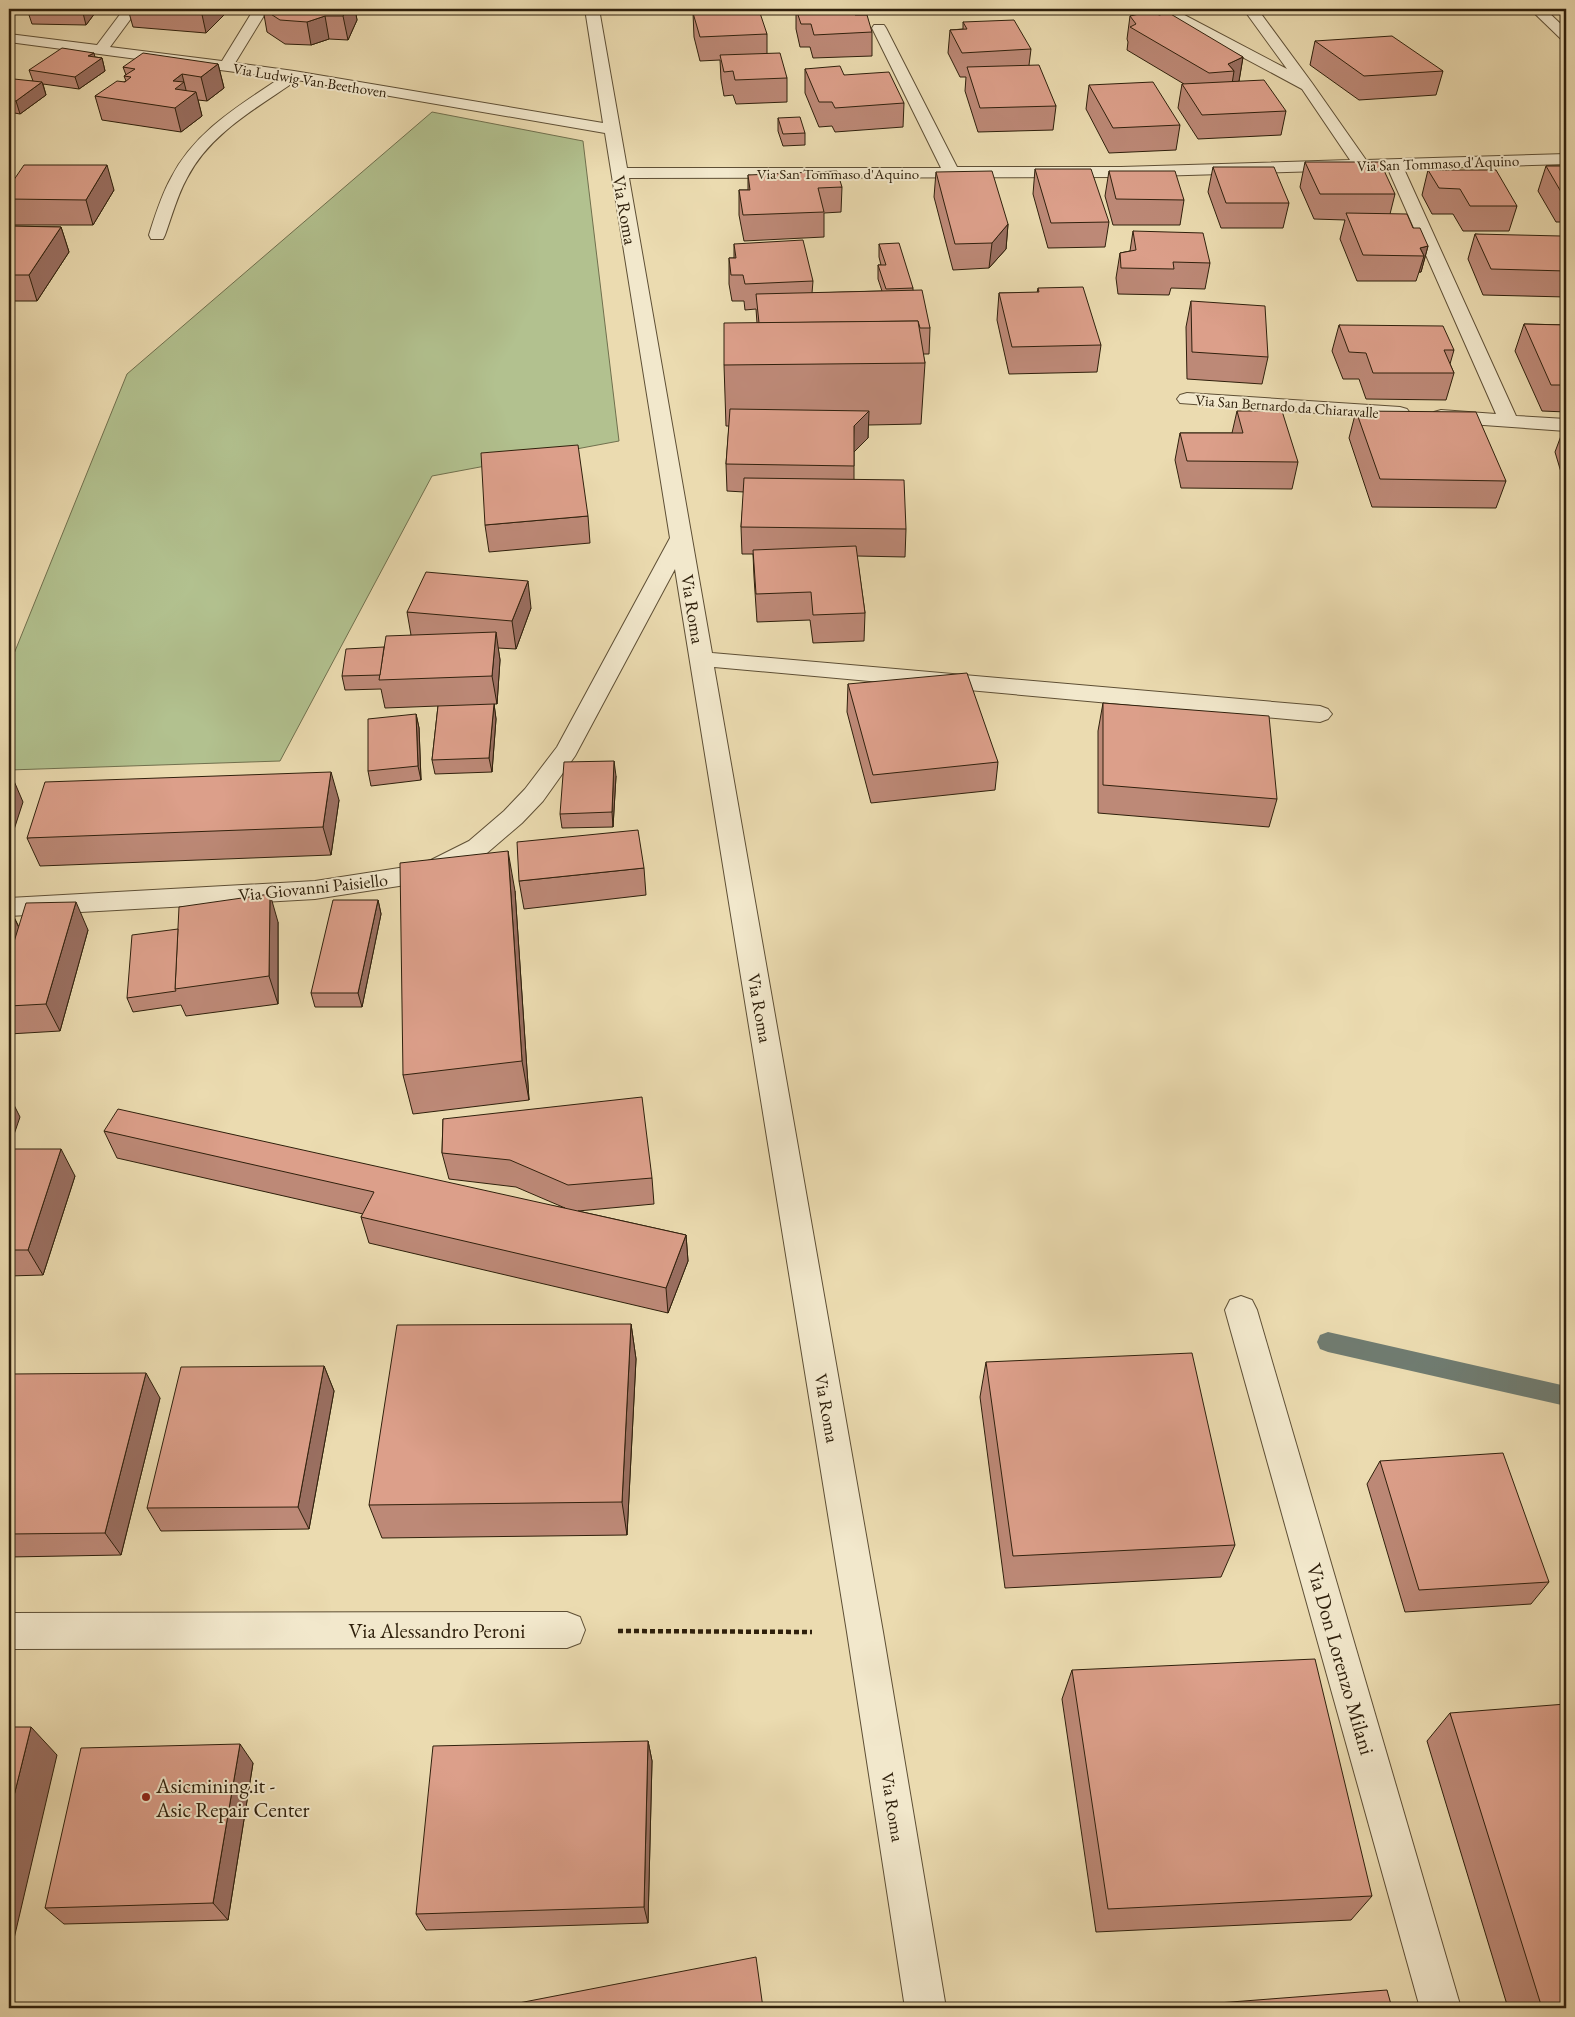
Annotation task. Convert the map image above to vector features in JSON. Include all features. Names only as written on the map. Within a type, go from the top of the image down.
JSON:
[{"type":"street","points":[[101,49],[131,9]]},
{"type":"street","points":[[226,66],[261,9]]},
{"type":"street","name":"Via Roma","points":[[592,9],[865,1632],[926,2008]]},
{"type":"street","points":[[1166,9],[1307,86]]},
{"type":"street","points":[[1537,9],[1566,36]]},
{"type":"street","points":[[1254,14],[1307,86],[1361,165]]},
{"type":"street","points":[[878,28],[952,172]]},
{"type":"street","name":"Via Ludwig Van Beethoven","points":[[10,38],[294,75],[611,129]]},
{"type":"street","points":[[157,235],[182,170],[202,143],[218,129],[294,75]]},
{"type":"street","name":"Via San Tommaso d'Aquino","points":[[619,173],[1121,172],[1566,159]]},
{"type":"street","points":[[1394,164],[1508,420]]},
{"type":"street","name":"Via San Bernardo da Chiaravalle","points":[[1187,399],[1566,425]]},
{"type":"street","name":"Via Giovanni Paisiello","points":[[9,907],[315,890],[412,875],[440,867],[462,856],[490,837],[513,817],[534,795],[567,750],[681,538]]},
{"type":"street","points":[[701,659],[1320,714]]},
{"type":"street","name":"Via Don Lorenzo Milani","points":[[1241,1310],[1441,2008]]},
{"type":"street","name":"Via Alessandro Peroni","points":[[9,1631],[567,1630]]},
{"type":"path","points":[[567,1630],[865,1632]]},
{"type":"green space","points":[[432,112],[583,141],[619,441],[432,476],[280,761],[9,770],[9,666],[127,374]]},
{"type":"building","points":[[263,9],[347,9],[343,16],[325,16],[307,22],[280,20]]},
{"type":"building","points":[[796,9],[853,9],[855,15],[867,15],[872,32],[814,35],[811,24],[801,24]]},
{"type":"building","points":[[759,10],[767,34],[700,37],[693,13]]},
{"type":"building","points":[[1153,11],[1159,15],[1169,13],[1243,57],[1228,64],[1234,71],[1209,73],[1130,27],[1136,24],[1130,16]]},
{"type":"building","points":[[1014,20],[1031,49],[962,53],[950,30],[967,29],[963,22]]},
{"type":"building","points":[[1392,36],[1443,71],[1364,76],[1315,41]]},
{"type":"building","points":[[62,48],[94,53],[88,56],[102,58],[75,77],[29,70]]},
{"type":"building","points":[[143,53],[218,64],[201,77],[182,74],[173,81],[184,82],[175,89],[196,92],[175,108],[95,96],[117,81],[125,82],[131,77],[124,76],[135,69],[123,67]]},
{"type":"building","points":[[780,53],[787,78],[735,80],[733,71],[724,72],[720,55]]},
{"type":"building","points":[[1039,65],[1056,106],[980,108],[967,67]]},
{"type":"building","points":[[840,66],[844,75],[889,72],[904,103],[835,108],[832,102],[819,102],[805,69]]},
{"type":"building","points":[[14,79],[42,82],[16,101],[9,100],[9,82]]},
{"type":"building","points":[[1264,80],[1286,111],[1202,115],[1182,84]]},
{"type":"building","points":[[1153,82],[1180,125],[1113,128],[1089,85]]},
{"type":"building","points":[[800,117],[805,133],[783,134],[778,118]]},
{"type":"building","points":[[1305,162],[1380,162],[1395,194],[1320,194]]},
{"type":"building","points":[[24,165],[107,165],[86,200],[9,199],[9,187]]},
{"type":"building","points":[[1546,166],[1566,166],[1566,197],[1564,197]]},
{"type":"building","points":[[1213,167],[1274,167],[1289,203],[1226,203]]},
{"type":"building","points":[[1035,169],[1091,169],[1109,222],[1051,223]]},
{"type":"building","points":[[1428,170],[1496,170],[1517,206],[1470,206],[1460,189],[1439,188]]},
{"type":"building","points":[[837,171],[842,187],[818,188],[824,212],[743,215],[739,190],[750,190],[748,175]]},
{"type":"building","points":[[992,171],[1008,224],[992,243],[955,244],[936,172]]},
{"type":"building","points":[[1109,171],[1175,171],[1184,200],[1116,199]]},
{"type":"building","points":[[1346,213],[1407,214],[1413,228],[1420,228],[1428,246],[1420,248],[1424,256],[1363,255]]},
{"type":"building","points":[[9,226],[61,227],[29,275],[9,275]]},
{"type":"building","points":[[1133,231],[1203,233],[1210,263],[1173,262],[1174,269],[1121,268],[1120,253],[1136,250]]},
{"type":"building","points":[[1475,234],[1561,236],[1566,246],[1566,271],[1491,269]]},
{"type":"building","points":[[803,240],[813,281],[745,284],[743,275],[731,275],[729,258],[736,258],[734,244]]},
{"type":"building","points":[[899,243],[913,288],[886,289],[878,265],[886,265],[879,244]]},
{"type":"building","points":[[1083,287],[1101,345],[1012,347],[999,293],[1039,292],[1038,288]]},
{"type":"building","points":[[922,290],[930,328],[920,328],[918,321],[759,323],[756,294]]},
{"type":"building","points":[[1191,301],[1265,306],[1268,357],[1192,352]]},
{"type":"building","points":[[918,321],[925,363],[724,365],[724,323]]},
{"type":"building","points":[[1524,324],[1566,325],[1566,385],[1551,385]]},
{"type":"building","points":[[1339,325],[1443,326],[1454,350],[1444,350],[1454,373],[1373,373],[1366,353],[1349,352]]},
{"type":"building","points":[[730,409],[869,411],[854,426],[854,466],[726,464]]},
{"type":"building","points":[[1237,411],[1282,411],[1298,462],[1187,461],[1180,433],[1243,433]]},
{"type":"building","points":[[1356,411],[1476,412],[1506,481],[1380,479]]},
{"type":"building","points":[[578,445],[588,516],[485,525],[481,453]]},
{"type":"building","points":[[744,478],[904,480],[906,529],[741,527]]},
{"type":"building","points":[[856,546],[865,613],[813,615],[811,592],[756,594],[753,550]]},
{"type":"building","points":[[426,572],[528,581],[512,621],[407,612]]},
{"type":"building","points":[[496,632],[492,676],[379,680],[386,636]]},
{"type":"building","points":[[384,647],[380,675],[342,676],[346,649]]},
{"type":"building","points":[[967,673],[998,762],[873,775],[848,684]]},
{"type":"building","points":[[1103,703],[1269,716],[1277,799],[1103,785]]},
{"type":"building","points":[[494,704],[489,758],[432,760],[438,706]]},
{"type":"building","points":[[416,714],[418,766],[368,771],[368,719]]},
{"type":"building","points":[[614,761],[612,812],[560,814],[564,762]]},
{"type":"building","points":[[331,772],[323,827],[27,838],[45,782]]},
{"type":"building","points":[[638,830],[644,868],[519,881],[517,842]]},
{"type":"building","points":[[508,851],[522,1061],[403,1075],[400,863]]},
{"type":"building","points":[[270,894],[269,976],[175,989],[179,907]]},
{"type":"building","points":[[333,900],[378,900],[358,993],[311,993]]},
{"type":"building","points":[[76,902],[46,1004],[9,1006],[9,958],[26,903]]},
{"type":"building","points":[[178,929],[176,991],[127,998],[132,935]]},
{"type":"building","points":[[642,1097],[652,1178],[568,1185],[510,1160],[442,1153],[443,1119]]},
{"type":"building","points":[[9,1103],[13,1103],[9,1114]]},
{"type":"building","points":[[118,1109],[686,1235],[666,1288],[361,1217],[374,1192],[104,1131]]},
{"type":"building","points":[[9,1149],[61,1149],[28,1250],[9,1250]]},
{"type":"building","points":[[631,1324],[622,1502],[369,1505],[397,1325]]},
{"type":"building","points":[[1192,1353],[1235,1545],[1013,1556],[986,1362]]},
{"type":"building","points":[[324,1366],[298,1507],[147,1508],[181,1367]]},
{"type":"building","points":[[146,1373],[105,1533],[9,1534],[9,1381],[11,1374]]},
{"type":"building","points":[[1503,1453],[1549,1582],[1419,1590],[1380,1461]]},
{"type":"building","points":[[1315,1659],[1372,1896],[1108,1909],[1072,1670]]},
{"type":"building","points":[[1566,1704],[1566,2008],[1542,2008],[1450,1713]]},
{"type":"building","points":[[9,1727],[31,1727],[9,1816]]},
{"type":"building","points":[[648,1741],[644,1907],[416,1914],[433,1746]]},
{"type":"building","points":[[240,1744],[213,1903],[45,1908],[81,1748]]},
{"type":"building","points":[[756,1957],[763,2008],[493,2008]]},
{"type":"building","points":[[1387,1990],[1392,2008],[1153,2008]]},
{"type":"waterway","points":[[1328,1342],[1566,1396]]},
{"type":"place","name":"Asicmining.it - Asic Repair Center","points":[[146,1797]]}]
